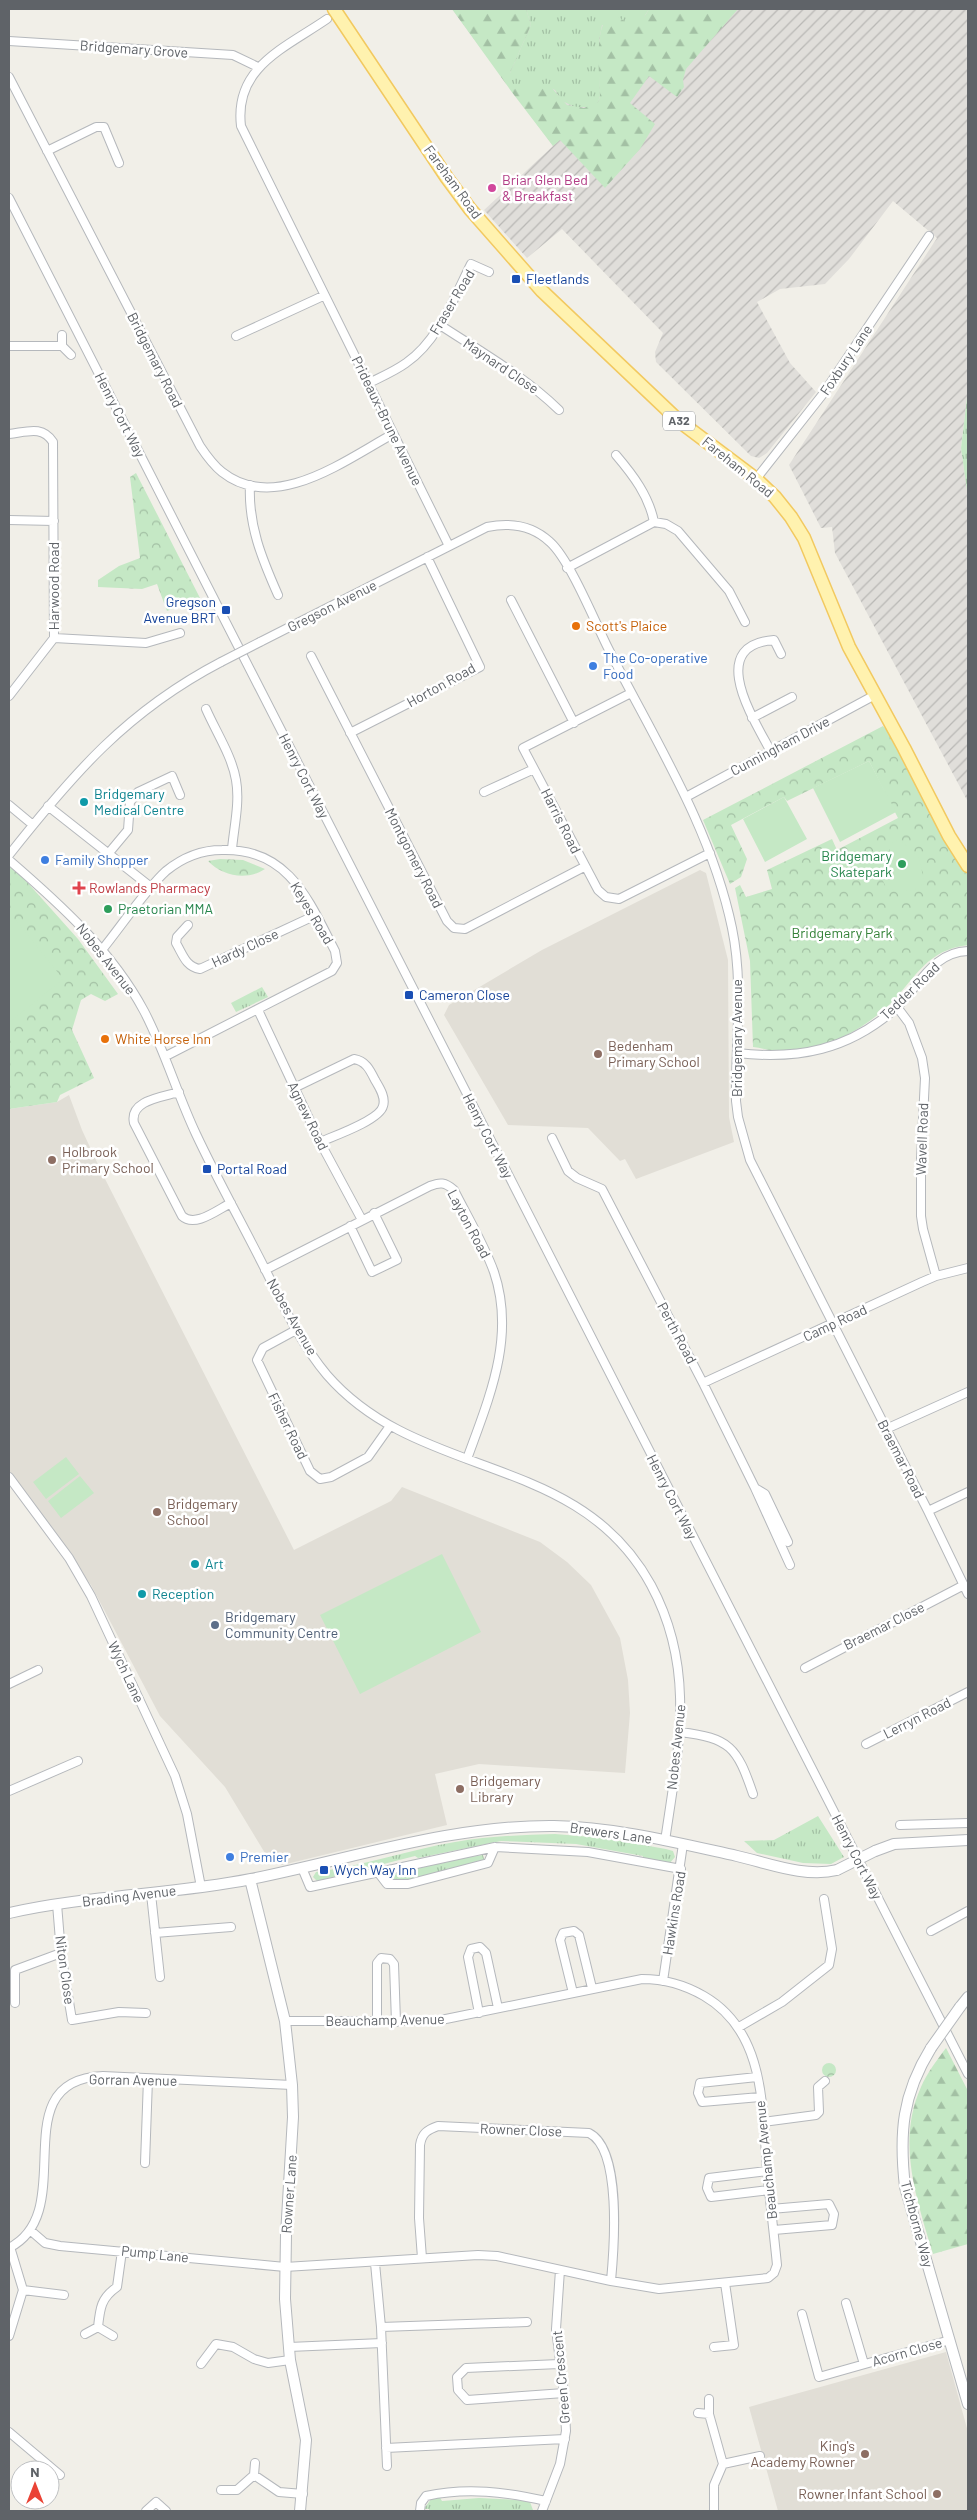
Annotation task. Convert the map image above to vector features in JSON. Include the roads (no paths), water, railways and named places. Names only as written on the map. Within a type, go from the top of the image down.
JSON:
[{"type":"main road","name":"Fareham Road","points":[[330,14],[470,209],[542,291],[679,421],[756,479],[775,497],[804,538],[845,639],[949,836],[968,866]]},
{"type":"street","points":[[258,66],[330,14]]},
{"type":"street","name":"Bridgemary Grove","points":[[9,41],[232,56],[258,66]]},
{"type":"street","name":"Prideaux-Brune Avenue","points":[[258,66],[249,78],[242,96],[239,115],[242,132],[323,296],[369,383],[448,546]]},
{"type":"street","name":"Bridgemary Road","points":[[9,78],[200,446],[222,472],[250,485],[273,489],[291,486],[323,472],[393,434]]},
{"type":"street","points":[[47,151],[96,127],[104,127],[119,163]]},
{"type":"street","name":"Henry Cort Way","points":[[9,198],[968,2074]]},
{"type":"street","name":"Foxbury Lane","points":[[756,479],[823,394],[929,236]]},
{"type":"street","name":"Fraser Road","points":[[369,383],[407,363],[440,326],[471,264],[489,272]]},
{"type":"street","points":[[236,336],[323,296]]},
{"type":"street","name":"Maynard Close","points":[[440,326],[540,391],[559,410]]},
{"type":"street","points":[[62,335],[62,346],[71,356]]},
{"type":"street","points":[[9,346],[62,346]]},
{"type":"street","name":"Harwood Road","points":[[9,434],[37,430],[48,435],[53,442],[54,520],[54,638],[9,696]]},
{"type":"street","points":[[616,455],[635,480],[652,510],[654,522]]},
{"type":"street","points":[[250,485],[252,525],[263,561],[278,595]]},
{"type":"street","points":[[9,520],[54,520]]},
{"type":"street","points":[[567,568],[654,522],[666,524],[678,531],[730,591],[745,622]]},
{"type":"street","name":"Gregson Avenue","points":[[9,855],[48,806],[91,758],[130,722],[169,692],[221,662],[487,527],[503,523],[520,525],[541,534],[552,543],[567,568],[631,693]]},
{"type":"street","name":"Horton Road","points":[[350,733],[480,667],[427,557]]},
{"type":"street","points":[[511,600],[574,723]]},
{"type":"street","points":[[54,638],[146,643],[180,633]]},
{"type":"street","points":[[770,750],[744,702],[738,670],[741,654],[752,646],[774,640],[781,654]]},
{"type":"street","name":"Montgomery Road","points":[[311,656],[447,921],[454,928],[464,929],[584,867]]},
{"type":"street","name":"Harris Road","points":[[631,693],[524,748],[534,769],[584,867],[598,890],[606,897],[619,899],[710,853]]},
{"type":"street","name":"Bridgemary Avenue","points":[[631,693],[704,834],[732,928],[740,1002],[737,1053],[738,1117],[750,1160],[833,1324]]},
{"type":"street","name":"Cunningham Drive","points":[[686,797],[875,695]]},
{"type":"street","points":[[752,718],[792,697]]},
{"type":"street","points":[[206,709],[231,763],[236,779],[237,801],[232,849]]},
{"type":"street","points":[[484,792],[534,769]]},
{"type":"street","points":[[108,854],[128,830],[130,802],[138,792],[172,776],[180,795]]},
{"type":"street","points":[[9,805],[33,825]]},
{"type":"street","points":[[48,806],[152,888]]},
{"type":"street","name":"Keyes Road","points":[[101,951],[165,872],[190,856],[203,852],[232,849],[260,855],[283,869],[301,889],[335,951],[337,963],[332,971],[166,1056]]},
{"type":"street","name":"Nobes Avenue","points":[[9,860],[54,898],[79,923],[124,978],[143,1009],[166,1056],[196,1135],[265,1270],[296,1330],[327,1374],[346,1394],[390,1426],[467,1459],[560,1495],[588,1512],[625,1546],[652,1587],[674,1641],[680,1679],[680,1732],[665,1841]]},
{"type":"street","name":"Hardy Close","points":[[188,925],[177,938],[176,943],[188,964],[193,968],[200,969],[316,915]]},
{"type":"street","name":"Tedder Road","points":[[737,1053],[770,1057],[795,1055],[846,1041],[870,1028],[897,1007],[927,970],[944,958],[961,951],[968,951]]},
{"type":"street","name":"Wavell Road","points":[[897,1007],[909,1023],[922,1058],[925,1078],[921,1159],[921,1216],[936,1276]]},
{"type":"street","name":"Agnew Road","points":[[258,1010],[320,1142],[362,1220]]},
{"type":"street","points":[[294,1088],[354,1059],[362,1060],[367,1065],[384,1097],[383,1107],[376,1116],[320,1142]]},
{"type":"street","points":[[179,1092],[144,1103],[135,1108],[132,1116],[134,1123],[182,1216],[187,1220],[195,1221],[231,1203]]},
{"type":"street","name":"Perth Road","points":[[552,1138],[568,1171],[577,1178],[602,1189],[703,1383],[755,1488],[765,1494],[788,1542]]},
{"type":"street","name":"Layton Road","points":[[265,1270],[438,1182],[447,1184],[454,1190],[493,1270],[502,1312],[500,1356],[495,1382],[467,1459]]},
{"type":"street","points":[[350,1226],[372,1272],[397,1260],[374,1213]]},
{"type":"street","name":"Camp Road","points":[[703,1383],[936,1276],[968,1268]]},
{"type":"street","name":"Braemar Road","points":[[833,1324],[968,1594]]},
{"type":"street","name":"Fisher Road","points":[[296,1330],[263,1348],[257,1360],[310,1470],[320,1479],[330,1478],[368,1457],[390,1426]]},
{"type":"street","points":[[886,1429],[968,1392]]},
{"type":"street","name":"Wych Lane","points":[[9,1477],[68,1558],[91,1596],[175,1776],[187,1814],[201,1887]]},
{"type":"street","points":[[755,1488],[790,1565]]},
{"type":"street","points":[[928,1511],[968,1492]]},
{"type":"street","name":"Braemar Close","points":[[805,1668],[964,1585]]},
{"type":"street","points":[[9,1684],[38,1670]]},
{"type":"street","name":"Lerryn Road","points":[[866,1744],[968,1692]]},
{"type":"street","points":[[680,1732],[705,1735],[727,1745],[735,1753],[745,1771],[752,1794]]},
{"type":"street","points":[[9,1791],[78,1761]]},
{"type":"street","points":[[900,1826],[968,1823]]},
{"type":"street","name":"Brewers Lane","points":[[250,1879],[445,1836],[519,1826],[595,1829],[683,1844],[804,1871],[826,1873],[894,1844],[968,1840]]},
{"type":"street","name":"Hawkins Road","points":[[663,1980],[681,1869],[683,1844]]},
{"type":"street","points":[[377,1871],[387,1884],[408,1884],[488,1864],[495,1847]]},
{"type":"street","points":[[302,1868],[310,1887],[495,1847],[588,1852],[681,1869]]},
{"type":"street","name":"Brading Avenue","points":[[9,1910],[151,1894],[250,1879]]},
{"type":"street","name":"Rowner Lane","points":[[250,1879],[285,2021],[292,2085],[293,2116],[284,2267],[290,2360],[306,2440],[300,2511]]},
{"type":"street","points":[[151,1894],[160,1977]]},
{"type":"street","points":[[739,2027],[782,2002],[829,1965],[832,1949],[824,1899]]},
{"type":"street","name":"Niton Close","points":[[57,1904],[61,1953],[72,2020],[119,2012],[146,2013]]},
{"type":"street","points":[[931,1931],[968,1911]]},
{"type":"street","points":[[154,1933],[231,1927]]},
{"type":"street","points":[[573,1993],[560,1940],[563,1933],[574,1931],[579,1935],[592,1988]]},
{"type":"street","points":[[479,2013],[468,1957],[470,1949],[480,1947],[486,1953],[498,2008]]},
{"type":"street","points":[[15,2003],[15,1970],[61,1953]]},
{"type":"street","points":[[377,2021],[377,1963],[381,1958],[390,1959],[394,1964],[396,2022]]},
{"type":"street","name":"Beauchamp Avenue","points":[[284,2267],[376,2263],[422,2258],[498,2256],[611,2282],[659,2289],[768,2278],[774,2273],[777,2265],[758,2076],[752,2051],[739,2027],[718,2006],[693,1990],[663,1980],[642,1980],[592,1988],[436,2021],[285,2021]]},
{"type":"street","name":"Tichborne Way","points":[[968,1997],[931,2048],[917,2073],[906,2101],[901,2129],[907,2195],[968,2404]]},
{"type":"street","points":[[758,2076],[700,2083],[698,2093],[702,2102],[760,2097]]},
{"type":"street","name":"Gorran Avenue","points":[[10,2248],[30,2230],[42,2203],[45,2118],[55,2098],[72,2083],[87,2077],[292,2085]]},
{"type":"street","points":[[145,2163],[148,2079]]},
{"type":"street","points":[[763,2122],[816,2115],[819,2112],[818,2087],[825,2081]]},
{"type":"street","name":"Rowner Close","points":[[422,2258],[418,2218],[420,2144],[422,2136],[428,2129],[438,2126],[589,2133],[596,2136],[606,2152],[615,2220],[611,2282]]},
{"type":"street","points":[[767,2171],[709,2178],[707,2188],[711,2197],[769,2190]]},
{"type":"street","points":[[772,2209],[829,2204],[834,2214],[832,2225],[774,2230]]},
{"type":"street","name":"Pump Lane","points":[[30,2230],[45,2243],[284,2267]]},
{"type":"street","points":[[9,2336],[23,2290],[10,2248]]},
{"type":"street","points":[[98,2327],[97,2303],[107,2294],[119,2289],[122,2251]]},
{"type":"street","points":[[376,2263],[382,2343],[387,2466]]},
{"type":"street","name":"Green Crescent","points":[[542,2511],[560,2464],[565,2439],[564,2393],[556,2330],[560,2270]]},
{"type":"street","points":[[714,2346],[734,2345],[725,2283]]},
{"type":"street","points":[[23,2290],[64,2295]]},
{"type":"street","name":"Acorn Close","points":[[846,2303],[864,2364]]},
{"type":"street","name":"Acorn Close","points":[[802,2314],[819,2378],[950,2340]]},
{"type":"street","points":[[381,2328],[527,2322]]},
{"type":"street","points":[[85,2334],[98,2327]]},
{"type":"street","points":[[98,2327],[113,2336]]},
{"type":"street","points":[[289,2347],[382,2343]]},
{"type":"street","points":[[201,2364],[216,2344],[233,2347],[254,2359],[268,2363],[290,2360]]},
{"type":"street","points":[[559,2364],[466,2368],[457,2377],[458,2390],[467,2400],[564,2393]]},
{"type":"street","points":[[709,2399],[709,2414],[722,2454],[723,2464],[714,2485],[714,2511]]},
{"type":"street","points":[[698,2413],[709,2414]]},
{"type":"street","points":[[9,2432],[42,2460]]},
{"type":"street","points":[[386,2448],[565,2439]]},
{"type":"street","points":[[723,2464],[760,2456]]},
{"type":"street","points":[[221,2490],[237,2490],[254,2475],[255,2463]]},
{"type":"street","points":[[254,2475],[279,2492],[302,2494]]},
{"type":"street","points":[[420,2511],[421,2503],[426,2496],[441,2493],[505,2492],[546,2501]]},
{"type":"street","points":[[146,2511],[156,2502],[166,2511]]},
{"type":"place","name":"Briar Glen Bed & Breakfast","points":[[492,188]]},
{"type":"place","name":"Fleetlands","points":[[516,279]]},
{"type":"place","name":"Gregson Avenue BRT","points":[[226,610]]},
{"type":"place","name":"Scott's Plaice","points":[[576,626]]},
{"type":"place","name":"The Co-operative Food","points":[[593,666]]},
{"type":"place","name":"Bridgemary Medical Centre","points":[[84,802]]},
{"type":"place","name":"Family Shopper","points":[[45,860]]},
{"type":"place","name":"Bridgemary Skatepark","points":[[902,864]]},
{"type":"place","name":"Rowlands Pharmacy","points":[[79,888]]},
{"type":"place","name":"Praetorian MMA","points":[[108,909]]},
{"type":"place","name":"Cameron Close","points":[[409,995]]},
{"type":"place","name":"White Horse Inn","points":[[105,1039]]},
{"type":"place","name":"Bedenham Primary School","points":[[598,1054]]},
{"type":"place","name":"Holbrook Primary School","points":[[52,1160]]},
{"type":"place","name":"Portal Road","points":[[207,1169]]},
{"type":"place","name":"Bridgemary School","points":[[157,1512]]},
{"type":"place","name":"Art","points":[[195,1564]]},
{"type":"place","name":"Reception","points":[[142,1594]]},
{"type":"place","name":"Bridgemary Community Centre","points":[[215,1625]]},
{"type":"place","name":"Bridgemary Library","points":[[460,1789]]},
{"type":"place","name":"Premier","points":[[230,1857]]},
{"type":"place","name":"Wych Way Inn","points":[[324,1870]]},
{"type":"place","name":"King's Academy Rowner","points":[[865,2454]]},
{"type":"place","name":"Rowner Infant School","points":[[937,2494]]},
{"type":"park label","name":"Bridgemary Park","points":[[842,933]]}]
